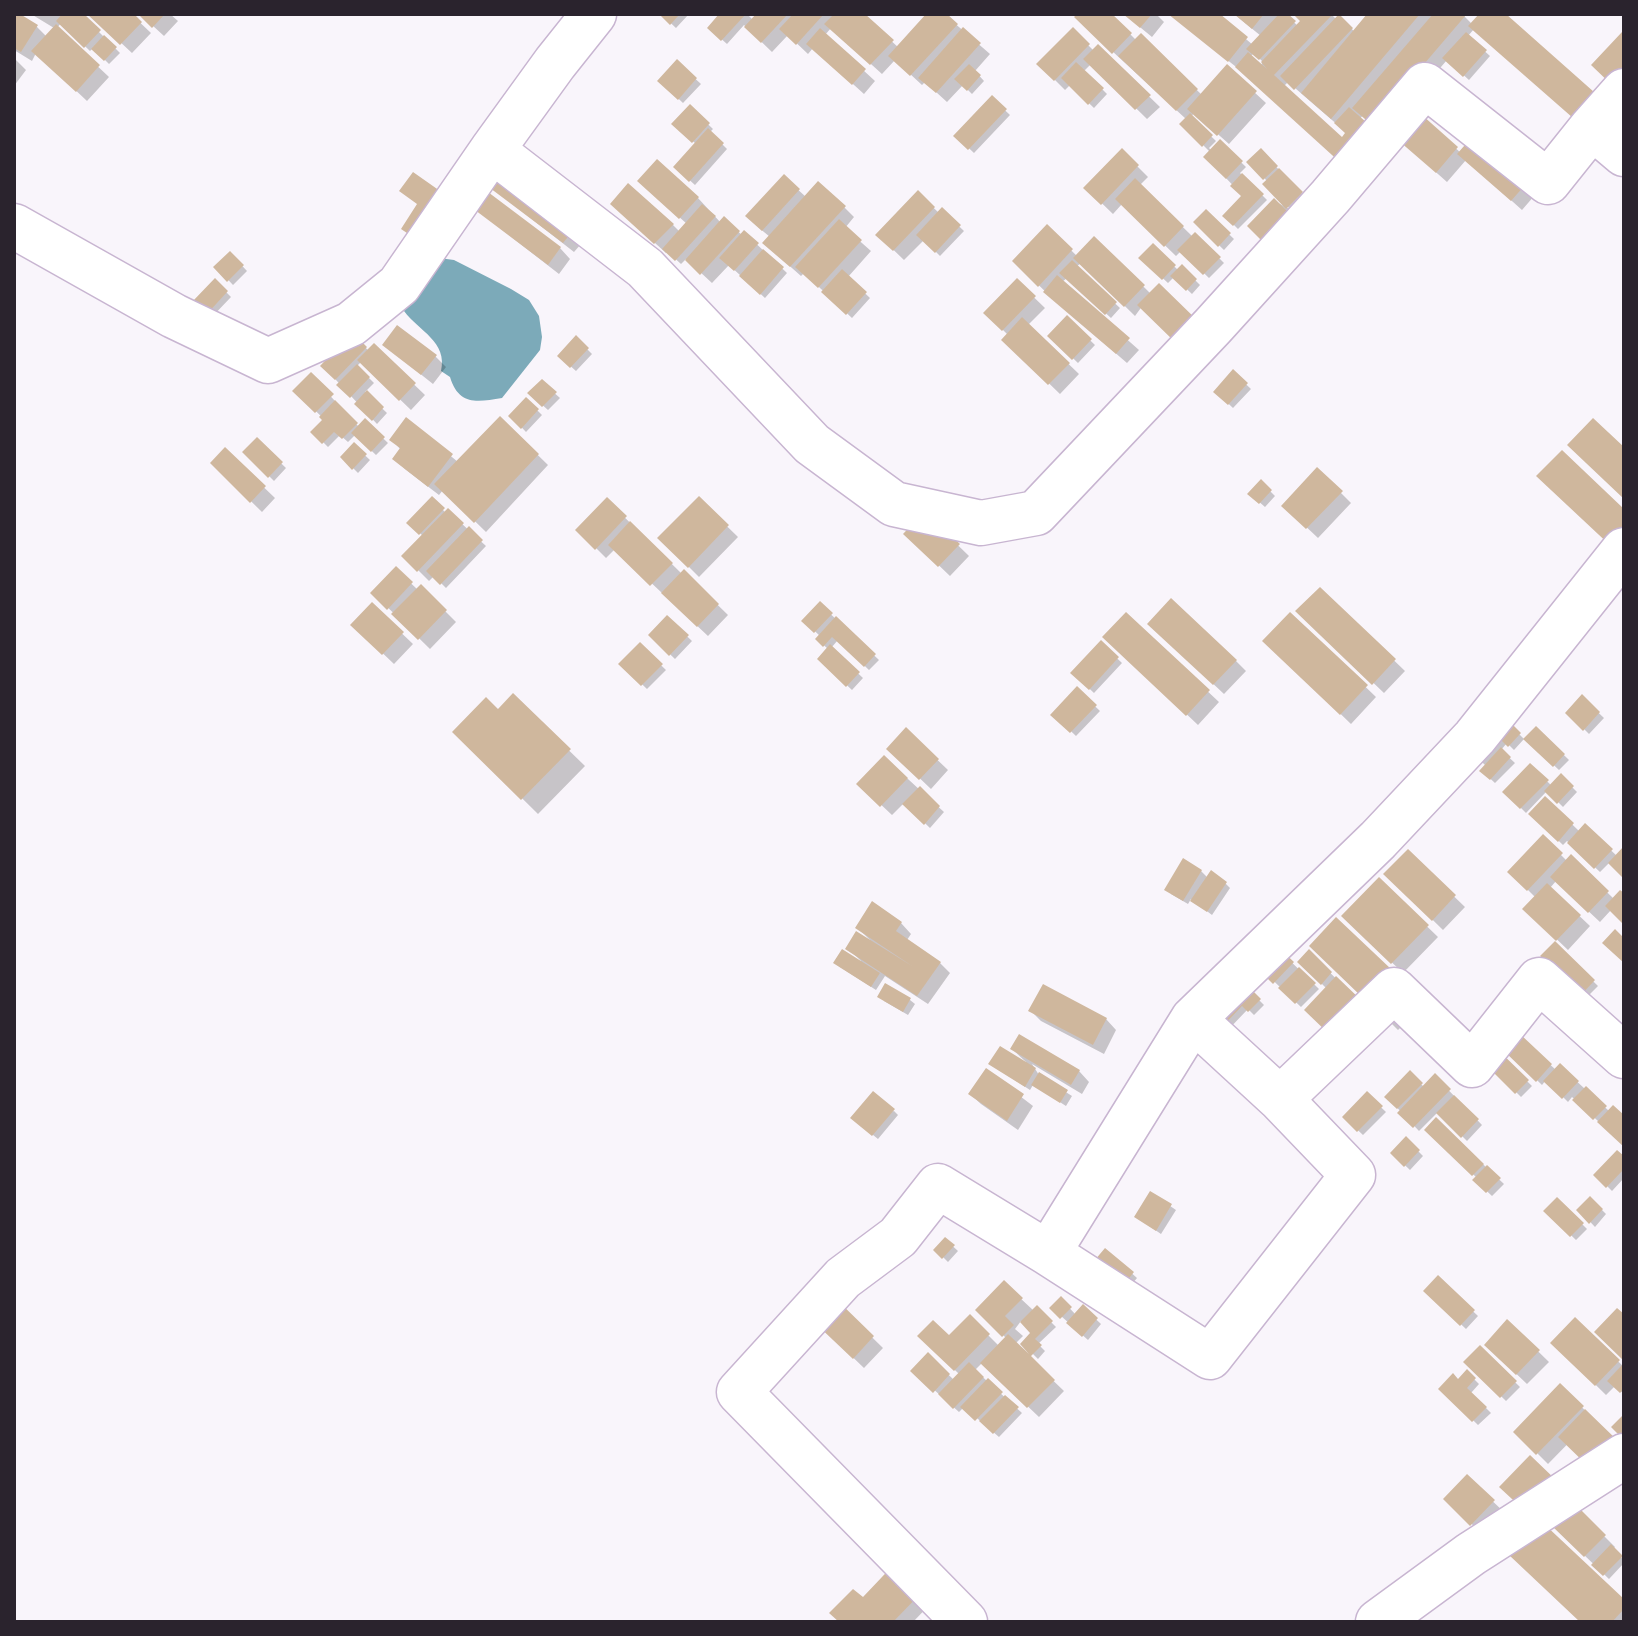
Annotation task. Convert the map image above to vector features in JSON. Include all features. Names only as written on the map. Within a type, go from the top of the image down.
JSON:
[{"type":"street","points":[[14,226],[174,316],[268,361],[351,324],[399,285],[492,150],[594,14]]},
{"type":"street","points":[[492,150],[645,268],[812,444],[894,504],[981,523],[1036,513],[1266,268],[1425,85],[1548,182],[1608,141],[1624,91]]},
{"type":"street","points":[[1048,1253],[1193,1019],[1378,840],[1475,737],[1624,550]]},
{"type":"street","points":[[1280,1099],[1394,990],[1472,1065],[1539,980],[1624,1056]]},
{"type":"street","points":[[965,1622],[739,1392],[843,1278],[898,1237],[938,1186],[1210,1357],[1353,1175],[1280,1099],[1193,1019]]},
{"type":"street","points":[[1378,1622],[1471,1554],[1624,1456]]},
{"type":"water","points":[[439,258],[454,260],[511,289],[529,300],[539,316],[540,350],[502,398],[477,401],[458,393],[450,377],[441,371],[442,361],[436,345],[404,311],[407,289]]},
{"type":"building","points":[[14,14],[20,14],[38,25],[21,52],[14,48]]},
{"type":"building","points":[[62,14],[84,14],[101,30],[84,48],[56,21]]},
{"type":"building","points":[[87,14],[134,14],[142,22],[120,45]]},
{"type":"building","points":[[138,14],[165,14],[152,28]]},
{"type":"building","points":[[659,14],[680,14],[670,25]]},
{"type":"building","points":[[719,14],[746,14],[721,41],[707,28]]},
{"type":"building","points":[[756,14],[788,14],[761,43],[744,27]]},
{"type":"building","points":[[793,14],[824,14],[796,45],[779,29]]},
{"type":"building","points":[[834,14],[865,14],[894,40],[870,65],[824,24]]},
{"type":"building","points":[[926,14],[947,14],[958,24],[910,76],[888,56]]},
{"type":"building","points":[[1077,14],[1112,14],[1132,33],[1112,54],[1074,17]]},
{"type":"building","points":[[1123,14],[1152,14],[1140,28]]},
{"type":"building","points":[[1168,14],[1220,14],[1248,37],[1228,62]]},
{"type":"building","points":[[1234,14],[1264,14],[1252,29]]},
{"type":"building","points":[[1279,14],[1288,14],[1296,21],[1259,60],[1246,49]]},
{"type":"building","points":[[1293,14],[1333,14],[1274,75],[1342,137],[1345,133],[1334,123],[1349,107],[1375,130],[1343,165],[1235,67],[1248,52],[1267,69],[1261,62],[1300,21]]},
{"type":"building","points":[[1339,14],[1353,28],[1294,90],[1280,76]]},
{"type":"building","points":[[1367,14],[1420,14],[1331,119],[1301,93]]},
{"type":"building","points":[[1433,14],[1466,15],[1372,125],[1352,108]]},
{"type":"building","points":[[1479,14],[1506,14],[1603,100],[1581,125],[1468,26]]},
{"type":"building","points":[[56,24],[100,65],[76,92],[31,51]]},
{"type":"building","points":[[963,27],[981,43],[936,93],[918,78]]},
{"type":"building","points":[[1073,27],[1090,44],[1054,81],[1036,64]]},
{"type":"building","points":[[820,28],[866,69],[852,85],[806,44]]},
{"type":"building","points":[[1466,32],[1487,50],[1463,77],[1442,58]]},
{"type":"building","points":[[1622,32],[1624,77],[1614,87],[1591,65]]},
{"type":"building","points":[[1141,33],[1198,89],[1176,111],[1118,56]]},
{"type":"building","points":[[104,35],[117,47],[104,61],[91,49]]},
{"type":"building","points":[[1098,44],[1151,95],[1135,110],[1083,59]]},
{"type":"building","points":[[677,59],[697,78],[678,100],[657,81]]},
{"type":"building","points":[[1076,62],[1104,88],[1088,105],[1061,78]]},
{"type":"building","points":[[969,64],[981,75],[967,91],[954,79]]},
{"type":"building","points":[[1227,64],[1257,91],[1217,136],[1187,109]]},
{"type":"building","points":[[992,95],[1007,109],[968,150],[953,136]]},
{"type":"building","points":[[690,104],[710,123],[692,143],[671,124]]},
{"type":"building","points":[[1190,113],[1213,135],[1202,147],[1179,124]]},
{"type":"building","points":[[1422,115],[1458,147],[1436,173],[1399,141]]},
{"type":"building","points":[[708,128],[724,143],[689,182],[673,167]]},
{"type":"building","points":[[1479,129],[1532,177],[1511,201],[1457,154]]},
{"type":"building","points":[[1220,139],[1243,161],[1226,179],[1203,157]]},
{"type":"building","points":[[1122,148],[1139,165],[1101,205],[1083,188]]},
{"type":"building","points":[[1261,148],[1278,166],[1263,180],[1246,162]]},
{"type":"building","points":[[657,159],[699,197],[679,219],[637,181]]},
{"type":"building","points":[[1279,168],[1303,192],[1286,209],[1262,184]]},
{"type":"building","points":[[413,172],[450,198],[419,241],[401,229],[417,204],[399,191]]},
{"type":"building","points":[[1242,173],[1264,194],[1233,226],[1222,216],[1241,196],[1230,186]]},
{"type":"building","points":[[494,174],[572,232],[563,243],[486,185]]},
{"type":"building","points":[[784,174],[800,189],[762,231],[745,216]]},
{"type":"building","points":[[1135,178],[1184,226],[1164,247],[1115,199]]},
{"type":"building","points":[[818,181],[846,206],[790,267],[762,243]]},
{"type":"building","points":[[476,183],[561,247],[548,265],[463,201]]},
{"type":"building","points":[[628,183],[674,224],[654,244],[610,204]]},
{"type":"building","points":[[918,190],[935,207],[893,251],[875,235]]},
{"type":"building","points":[[1274,198],[1293,217],[1266,245],[1247,226]]},
{"type":"building","points":[[702,204],[716,216],[675,261],[662,249]]},
{"type":"building","points":[[942,207],[961,225],[935,253],[916,235]]},
{"type":"building","points":[[1206,209],[1231,233],[1218,247],[1193,222]]},
{"type":"building","points":[[724,216],[740,231],[700,275],[685,260]]},
{"type":"building","points":[[839,219],[862,240],[818,288],[795,267]]},
{"type":"building","points":[[1047,224],[1073,249],[1038,287],[1012,261]]},
{"type":"building","points":[[744,230],[759,243],[734,271],[719,258]]},
{"type":"building","points":[[1195,232],[1221,257],[1203,275],[1177,250]]},
{"type":"building","points":[[1094,236],[1145,285],[1124,307],[1073,258]]},
{"type":"building","points":[[1153,243],[1176,265],[1162,280],[1138,258]]},
{"type":"building","points":[[763,249],[784,267],[760,295],[739,276]]},
{"type":"building","points":[[230,251],[244,265],[227,282],[213,267]]},
{"type":"building","points":[[1072,260],[1117,302],[1105,315],[1059,273]]},
{"type":"building","points":[[1182,264],[1197,279],[1186,291],[1170,276]]},
{"type":"building","points":[[842,269],[867,292],[846,315],[821,292]]},
{"type":"building","points":[[1057,275],[1130,338],[1116,354],[1043,292]]},
{"type":"building","points":[[215,278],[228,291],[206,315],[192,302]]},
{"type":"building","points":[[1017,278],[1036,296],[1002,331],[983,313]]},
{"type":"building","points":[[1159,283],[1199,322],[1177,344],[1137,305]]},
{"type":"building","points":[[1067,315],[1092,339],[1072,360],[1047,336]]},
{"type":"building","points":[[1022,317],[1070,363],[1048,385],[1001,340]]},
{"type":"building","points":[[397,325],[437,355],[421,375],[382,345]]},
{"type":"building","points":[[352,332],[367,347],[335,380],[320,366]]},
{"type":"building","points":[[576,335],[589,348],[570,368],[557,356]]},
{"type":"building","points":[[374,343],[416,383],[399,401],[357,360]]},
{"type":"building","points":[[357,364],[370,377],[350,398],[336,385]]},
{"type":"building","points":[[1233,369],[1248,383],[1228,405],[1213,392]]},
{"type":"building","points":[[311,372],[334,394],[315,413],[292,391]]},
{"type":"building","points":[[542,379],[557,392],[542,407],[527,393]]},
{"type":"building","points":[[367,390],[384,407],[372,421],[354,404]]},
{"type":"building","points":[[526,397],[539,409],[521,429],[508,416]]},
{"type":"building","points":[[335,400],[358,423],[342,439],[334,432],[322,444],[310,432]]},
{"type":"building","points":[[500,416],[539,454],[474,523],[434,484]]},
{"type":"building","points":[[406,417],[453,454],[428,487],[392,459],[400,448],[389,440]]},
{"type":"building","points":[[365,418],[385,437],[371,452],[351,433]]},
{"type":"building","points":[[1593,418],[1624,447],[1624,499],[1567,445]]},
{"type":"building","points":[[257,437],[283,462],[268,478],[242,452]]},
{"type":"building","points":[[354,442],[367,454],[352,470],[340,457]]},
{"type":"building","points":[[225,447],[266,486],[250,503],[210,463]]},
{"type":"building","points":[[1562,450],[1624,509],[1624,538],[1614,549],[1536,476]]},
{"type":"building","points":[[1317,467],[1343,491],[1306,529],[1281,506]]},
{"type":"building","points":[[1261,479],[1272,490],[1259,504],[1247,494]]},
{"type":"building","points":[[432,496],[445,508],[419,535],[406,523]]},
{"type":"building","points":[[699,496],[729,525],[688,568],[657,538]]},
{"type":"building","points":[[607,497],[627,516],[595,550],[575,530]]},
{"type":"building","points":[[448,508],[464,523],[417,572],[401,556]]},
{"type":"building","points":[[918,518],[936,521],[960,544],[938,567],[903,534]]},
{"type":"building","points":[[630,521],[673,563],[650,586],[608,545]]},
{"type":"building","points":[[469,526],[483,540],[440,585],[426,571]]},
{"type":"building","points":[[396,566],[413,582],[387,610],[370,593]]},
{"type":"building","points":[[684,569],[719,604],[697,627],[661,593]]},
{"type":"building","points":[[421,584],[447,610],[418,640],[391,614]]},
{"type":"building","points":[[1320,587],[1396,659],[1372,685],[1295,611]]},
{"type":"building","points":[[1171,598],[1237,660],[1213,685],[1147,624]]},
{"type":"building","points":[[820,601],[833,613],[814,633],[801,621]]},
{"type":"building","points":[[372,602],[404,632],[382,655],[350,625]]},
{"type":"building","points":[[1126,612],[1210,690],[1186,716],[1102,637]]},
{"type":"building","points":[[1290,612],[1368,685],[1340,715],[1262,641]]},
{"type":"building","points":[[667,615],[689,635],[669,656],[648,635]]},
{"type":"building","points":[[836,616],[876,654],[864,667],[832,637],[823,647],[815,639]]},
{"type":"building","points":[[1101,640],[1119,657],[1089,690],[1070,673]]},
{"type":"building","points":[[640,642],[663,664],[641,686],[618,664]]},
{"type":"building","points":[[830,644],[860,672],[846,687],[817,659]]},
{"type":"building","points":[[1077,686],[1097,705],[1070,733],[1050,715]]},
{"type":"building","points":[[513,693],[571,749],[521,800],[452,732],[486,697],[498,709]]},
{"type":"building","points":[[1582,694],[1600,712],[1583,731],[1565,713]]},
{"type":"building","points":[[1502,714],[1521,733],[1508,747],[1489,728]]},
{"type":"building","points":[[1536,726],[1565,754],[1553,767],[1523,739]]},
{"type":"building","points":[[906,727],[939,759],[919,780],[886,749]]},
{"type":"building","points":[[1501,747],[1511,757],[1490,780],[1479,771]]},
{"type":"building","points":[[884,755],[908,778],[880,807],[856,784]]},
{"type":"building","points":[[1530,763],[1549,780],[1520,809],[1502,792]]},
{"type":"building","points":[[1561,773],[1574,786],[1557,804],[1544,791]]},
{"type":"building","points":[[920,786],[940,806],[924,825],[902,804]]},
{"type":"building","points":[[1545,796],[1574,823],[1558,842],[1528,814]]},
{"type":"building","points":[[1585,823],[1613,849],[1594,869],[1567,843]]},
{"type":"building","points":[[1543,834],[1563,853],[1527,891],[1507,872]]},
{"type":"building","points":[[1624,846],[1624,875],[1622,877],[1608,863]]},
{"type":"building","points":[[1408,849],[1456,895],[1432,921],[1383,874]]},
{"type":"building","points":[[1571,854],[1609,891],[1588,913],[1550,877]]},
{"type":"building","points":[[1183,858],[1202,870],[1183,901],[1164,890]]},
{"type":"building","points":[[1211,870],[1227,882],[1207,912],[1190,901]]},
{"type":"building","points":[[1379,877],[1429,925],[1391,964],[1341,916]]},
{"type":"building","points":[[1547,883],[1581,915],[1556,941],[1522,909]]},
{"type":"building","points":[[1620,890],[1624,893],[1624,925],[1605,906]]},
{"type":"building","points":[[872,901],[902,922],[896,931],[941,962],[917,996],[845,949],[856,931],[912,966],[855,928]]},
{"type":"building","points":[[1336,917],[1391,969],[1363,998],[1309,946]]},
{"type":"building","points":[[1615,929],[1624,938],[1624,963],[1602,943]]},
{"type":"building","points":[[1555,941],[1595,980],[1581,995],[1540,956]]},
{"type":"building","points":[[1278,947],[1294,962],[1273,984],[1257,968]]},
{"type":"building","points":[[842,949],[880,973],[871,987],[833,963]]},
{"type":"building","points":[[1309,949],[1332,972],[1321,985],[1297,962]]},
{"type":"building","points":[[1299,967],[1316,983],[1295,1004],[1278,988]]},
{"type":"building","points":[[1336,976],[1361,1000],[1329,1034],[1304,1010]]},
{"type":"building","points":[[1240,978],[1261,999],[1248,1012],[1242,1006],[1220,1029]]},
{"type":"building","points":[[885,983],[911,998],[903,1012],[877,997]]},
{"type":"building","points":[[1043,984],[1107,1018],[1093,1045],[1028,1011]]},
{"type":"building","points":[[1019,1034],[1080,1070],[1071,1085],[1010,1049]]},
{"type":"building","points":[[1520,1034],[1552,1064],[1536,1082],[1504,1051]]},
{"type":"building","points":[[1000,1046],[1036,1068],[1025,1087],[988,1064]]},
{"type":"building","points":[[1494,1046],[1529,1080],[1515,1094],[1481,1060]]},
{"type":"building","points":[[1560,1063],[1579,1081],[1562,1099],[1543,1081]]},
{"type":"building","points":[[986,1068],[1024,1094],[1007,1121],[968,1094]]},
{"type":"building","points":[[1410,1070],[1423,1083],[1397,1109],[1384,1097]]},
{"type":"building","points":[[1039,1072],[1068,1090],[1060,1103],[1031,1085]]},
{"type":"building","points":[[1435,1073],[1451,1089],[1413,1128],[1397,1113]]},
{"type":"building","points":[[1586,1086],[1607,1106],[1593,1120],[1572,1100]]},
{"type":"building","points":[[873,1091],[895,1109],[872,1136],[850,1118]]},
{"type":"building","points":[[1367,1091],[1383,1106],[1357,1132],[1342,1117]]},
{"type":"building","points":[[1454,1095],[1479,1119],[1461,1138],[1436,1113]]},
{"type":"building","points":[[1613,1105],[1624,1115],[1624,1147],[1597,1122]]},
{"type":"building","points":[[1436,1117],[1484,1164],[1472,1176],[1424,1130]]},
{"type":"building","points":[[1406,1136],[1420,1150],[1404,1167],[1390,1153]]},
{"type":"building","points":[[1617,1150],[1624,1156],[1624,1169],[1606,1188],[1593,1175]]},
{"type":"building","points":[[1487,1165],[1501,1178],[1486,1193],[1472,1180]]},
{"type":"building","points":[[1150,1191],[1172,1204],[1156,1231],[1134,1217]]},
{"type":"building","points":[[1590,1196],[1603,1209],[1589,1224],[1576,1210]]},
{"type":"building","points":[[1557,1197],[1584,1223],[1570,1237],[1543,1211]]},
{"type":"building","points":[[945,1237],[955,1245],[942,1259],[933,1250]]},
{"type":"building","points":[[1105,1248],[1134,1272],[1118,1292],[1089,1267]]},
{"type":"building","points":[[1438,1275],[1475,1310],[1460,1326],[1423,1291]]},
{"type":"building","points":[[1004,1280],[1023,1298],[1005,1316],[1014,1325],[1002,1337],[975,1310]]},
{"type":"building","points":[[1061,1296],[1072,1307],[1060,1319],[1049,1308]]},
{"type":"building","points":[[835,1298],[874,1336],[853,1359],[813,1321]]},
{"type":"building","points":[[1083,1304],[1098,1318],[1082,1337],[1066,1323]]},
{"type":"building","points":[[1037,1305],[1053,1321],[1035,1339],[1042,1345],[1031,1356],[1055,1380],[1027,1408],[980,1363],[1008,1334],[1029,1354],[1020,1344],[1030,1333],[1020,1322]]},
{"type":"building","points":[[1617,1308],[1624,1314],[1624,1361],[1594,1332]]},
{"type":"building","points":[[970,1314],[990,1334],[954,1371],[917,1336],[933,1320],[949,1335]]},
{"type":"building","points":[[1575,1317],[1620,1360],[1595,1386],[1550,1343]]},
{"type":"building","points":[[1507,1319],[1540,1350],[1516,1375],[1484,1345]]},
{"type":"building","points":[[1480,1345],[1517,1381],[1500,1398],[1463,1362]]},
{"type":"building","points":[[928,1352],[950,1374],[933,1393],[910,1371]]},
{"type":"building","points":[[969,1362],[984,1377],[953,1409],[938,1394]]},
{"type":"building","points":[[1622,1365],[1624,1389],[1620,1393],[1607,1381]]},
{"type":"building","points":[[1467,1369],[1476,1378],[1467,1388],[1487,1407],[1472,1422],[1438,1389],[1453,1373],[1458,1379]]},
{"type":"building","points":[[988,1378],[1003,1392],[975,1421],[960,1407]]},
{"type":"building","points":[[1560,1383],[1584,1406],[1536,1455],[1513,1432]]},
{"type":"building","points":[[1005,1395],[1019,1407],[993,1434],[979,1421]]},
{"type":"building","points":[[1585,1409],[1617,1440],[1590,1468],[1558,1437]]},
{"type":"building","points":[[1624,1414],[1624,1440],[1611,1427]]},
{"type":"building","points":[[1530,1455],[1556,1480],[1525,1511],[1499,1487]]},
{"type":"building","points":[[1467,1474],[1495,1500],[1470,1526],[1443,1499]]},
{"type":"building","points":[[1575,1504],[1606,1535],[1584,1557],[1553,1527]]},
{"type":"building","points":[[1541,1521],[1624,1599],[1624,1609],[1612,1622],[1580,1622],[1509,1555]]},
{"type":"building","points":[[1611,1544],[1623,1556],[1603,1576],[1591,1565]]},
{"type":"building","points":[[900,1558],[929,1585],[893,1622],[839,1622],[829,1613],[853,1589],[863,1597]]}]
